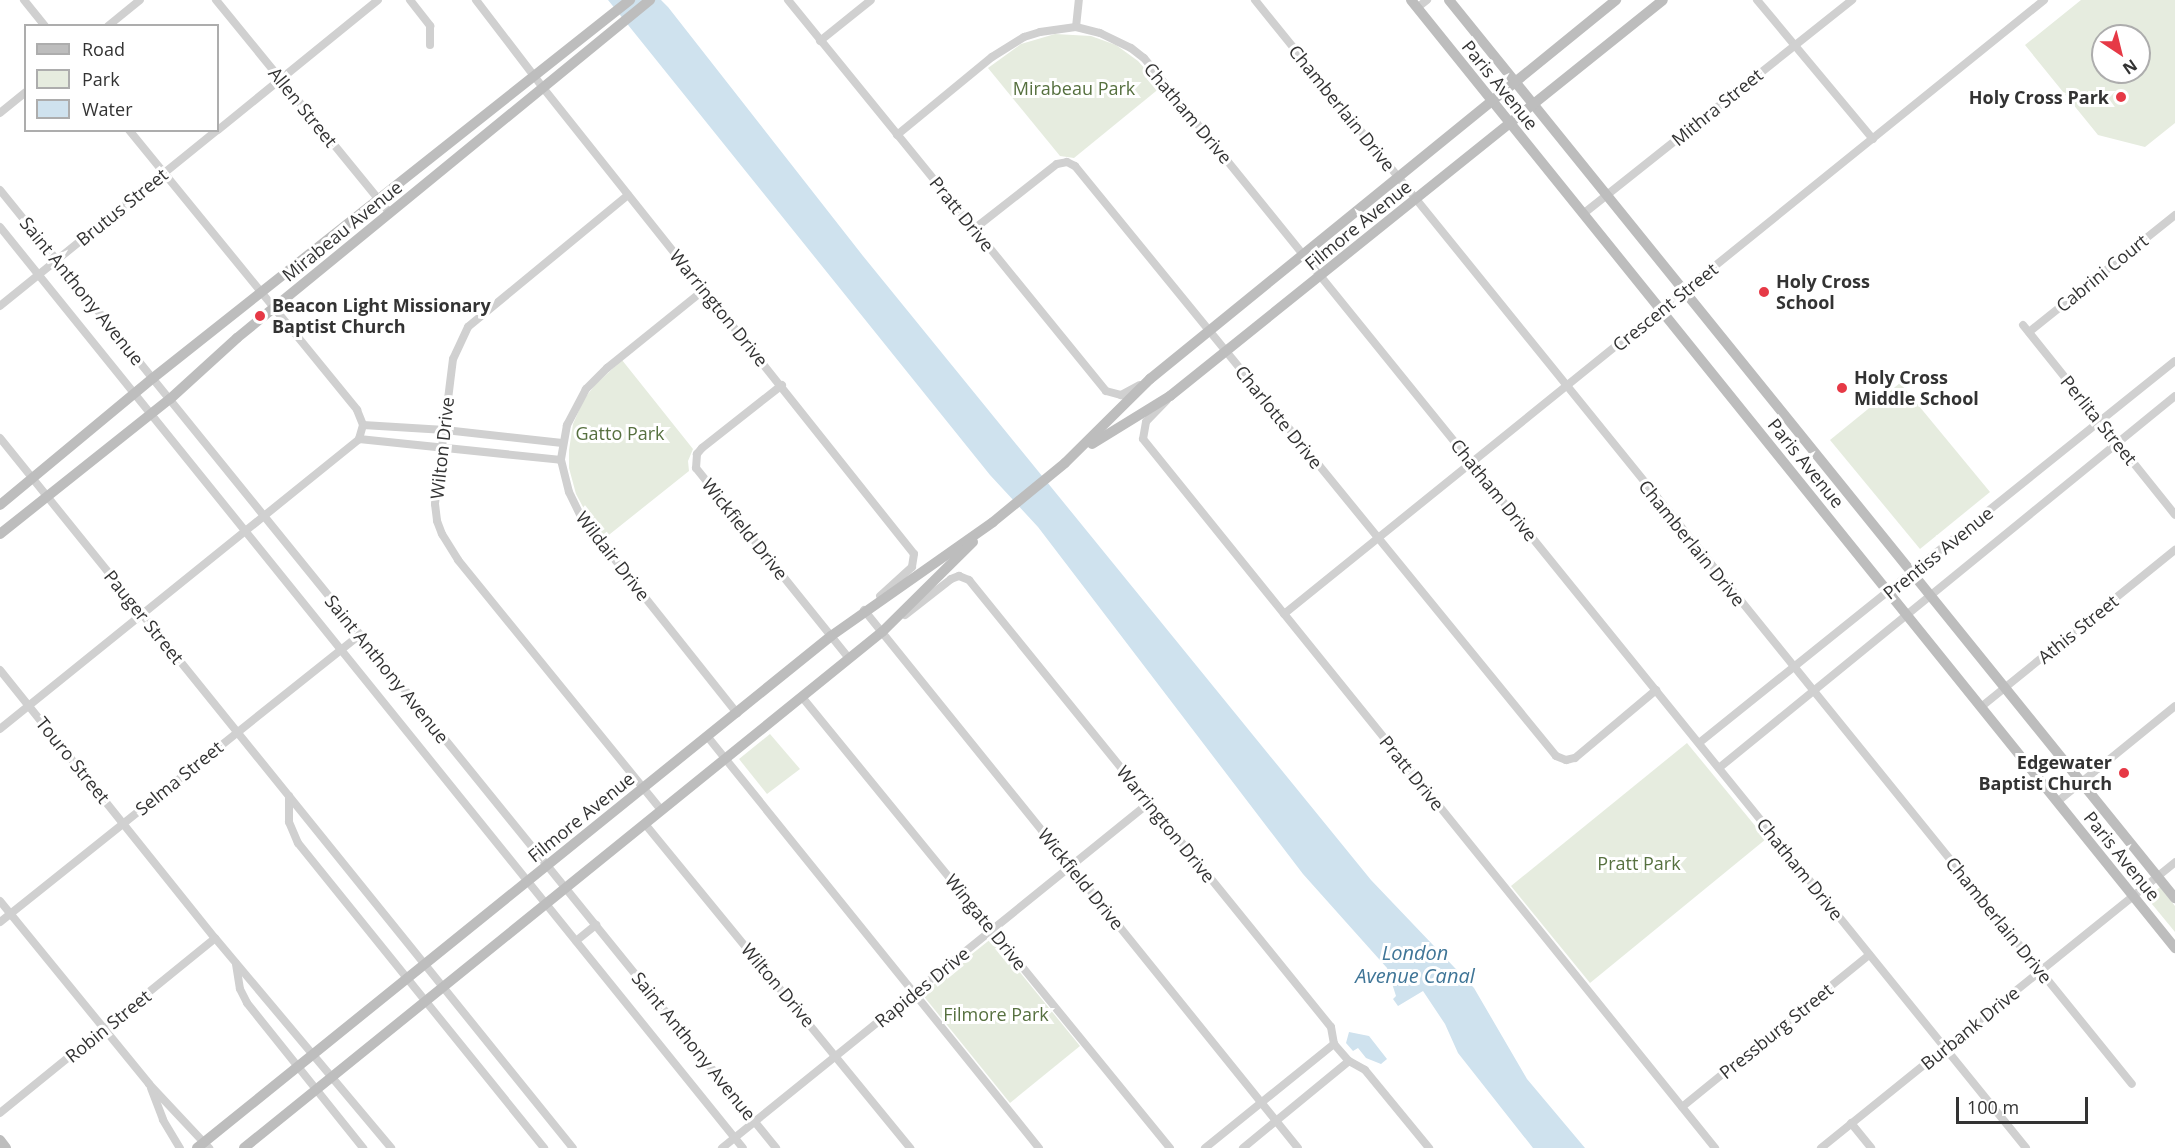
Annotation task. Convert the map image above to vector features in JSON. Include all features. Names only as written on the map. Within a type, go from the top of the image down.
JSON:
[{"type":"street","points":[[24,0],[43,24]]},
{"type":"street","points":[[110,24],[140,0]]},
{"type":"street","name":"Allen Street","points":[[216,0],[390,213]]},
{"type":"street","name":"Brutus Street","points":[[219,128],[378,0]]},
{"type":"street","points":[[410,0],[429,27],[430,45]]},
{"type":"street","name":"Warrington Drive","points":[[476,0],[532,75],[782,385],[914,554],[912,567],[905,575],[864,610]]},
{"type":"street","name":"Mirabeau Avenue","points":[[0,505],[134,393],[261,294],[532,75],[630,0]]},
{"type":"street","name":"Mirabeau Avenue","points":[[0,534],[170,399],[273,309],[650,0]]},
{"type":"street","name":"Pratt Drive","points":[[788,0],[1106,391],[1121,395],[1150,379]]},
{"type":"street","points":[[820,41],[871,0]]},
{"type":"street","points":[[1076,27],[1079,0]]},
{"type":"street","name":"Chamberlain Drive","points":[[1255,0],[2132,1084]]},
{"type":"street","points":[[1414,4],[1427,0]]},
{"type":"street","name":"Paris Avenue","points":[[1449,0],[1931,593],[2175,898]]},
{"type":"street","name":"Filmore Avenue","points":[[1065,464],[1150,379],[1616,0]]},
{"type":"street","name":"Filmore Avenue","points":[[204,1146],[314,1053],[864,610],[993,522],[1065,464],[1170,396],[1663,0]]},
{"type":"street","points":[[1757,0],[1873,139]]},
{"type":"street","name":"Mithra Street","points":[[1583,214],[1852,0]]},
{"type":"street","name":"Crescent Street","points":[[1284,614],[2044,0]]},
{"type":"street","name":"Paris Avenue","points":[[1414,4],[2175,948]]},
{"type":"street","name":"Chatham Drive","points":[[897,135],[1011,44],[1040,32],[1076,27],[1115,39],[1143,58],[2026,1148]]},
{"type":"street","points":[[0,113],[24,94]]},
{"type":"street","points":[[0,729],[359,439],[363,425],[357,410],[131,132]]},
{"type":"street","name":"Brutus Street","points":[[0,306],[215,132]]},
{"type":"street","name":"Charlotte Drive","points":[[974,229],[1045,171],[1057,164],[1067,162],[1083,175],[1548,748],[1566,760],[1585,751],[1656,690]]},
{"type":"street","name":"Saint Anthony Avenue","points":[[0,189],[358,635],[776,1148]]},
{"type":"street","name":"Wilton Drive","points":[[628,195],[468,327],[453,359],[435,504],[442,534],[469,574],[661,810]]},
{"type":"street","name":"Cabrini Court","points":[[2029,332],[2175,215]]},
{"type":"street","name":"Saint Anthony Avenue","points":[[0,227],[743,1148]]},
{"type":"street","name":"Wildair Drive","points":[[705,289],[607,368],[586,389],[573,412],[562,442],[561,459],[569,492],[581,517],[737,713]]},
{"type":"street","name":"Perlita Street","points":[[2023,324],[2175,515]]},
{"type":"street","name":"Prentiss Avenue","points":[[1698,743],[2175,361]]},
{"type":"street","name":"Wickfield Drive","points":[[782,385],[702,448],[695,461],[701,475],[849,658]]},
{"type":"street","name":"Pratt Drive","points":[[1170,396],[1146,422],[1143,439],[1715,1148]]},
{"type":"street","name":"Prentiss Avenue","points":[[1719,768],[2175,396]]},
{"type":"street","points":[[363,425],[445,430],[562,442]]},
{"type":"street","name":"Pauger Street","points":[[0,438],[573,1148]]},
{"type":"street","points":[[359,439],[561,459]]},
{"type":"street","name":"Filmore Avenue","points":[[244,1148],[882,632],[993,522]]},
{"type":"street","name":"Athis Street","points":[[1981,707],[2175,550]]},
{"type":"street","name":"Warrington Drive","points":[[882,632],[951,579],[964,576],[1331,1027],[1334,1044],[1349,1061],[1365,1070],[1429,1148]]},
{"type":"street","name":"Wickfield Drive","points":[[864,610],[1298,1148]]},
{"type":"street","name":"Selma Street","points":[[0,922],[358,635]]},
{"type":"street","name":"Touro Street","points":[[0,670],[215,938],[314,1053],[391,1148]]},
{"type":"street","name":"Wingate Drive","points":[[802,697],[1170,1148]]},
{"type":"street","points":[[2057,802],[2175,706]]},
{"type":"street","points":[[707,736],[1039,1148]]},
{"type":"street","points":[[289,796],[290,822],[298,843],[544,1148]]},
{"type":"street","name":"Rapides Drive","points":[[722,1148],[1149,803]]},
{"type":"street","name":"Wilton Drive","points":[[645,824],[910,1148]]},
{"type":"street","name":"Burbank Drive","points":[[1821,1148],[2175,862]]},
{"type":"street","points":[[0,901],[103,1029],[204,1146]]},
{"type":"street","points":[[576,941],[596,925]]},
{"type":"street","name":"Robin Street","points":[[0,1113],[215,938]]},
{"type":"street","name":"Pressburg Street","points":[[1682,1107],[1869,955]]},
{"type":"street","points":[[236,962],[240,989],[247,1003],[363,1148]]},
{"type":"street","points":[[1204,1148],[1334,1044]]},
{"type":"street","points":[[1243,1148],[1349,1061]]},
{"type":"street","points":[[149,1084],[163,1120],[180,1148]]},
{"type":"street","points":[[1851,1123],[1871,1148]]},
{"type":"street","points":[[0,1140],[6,1148]]},
{"type":"green space","name":"Holy Cross Park","points":[[2081,0],[2175,0],[2175,123],[2145,147],[2098,135],[2025,45]]},
{"type":"green space","name":"Mirabeau Park","points":[[1055,34],[1091,36],[1116,45],[1138,61],[1161,87],[1074,158],[1060,156],[988,68],[1021,44]]},
{"type":"green space","name":"Gatto Park","points":[[622,360],[693,449],[688,461],[689,471],[605,538],[589,518],[576,494],[569,468],[569,450],[573,424],[584,399],[595,385]]},
{"type":"green space","points":[[1900,383],[1990,492],[1920,549],[1830,440]]},
{"type":"green space","points":[[770,734],[800,769],[767,794],[739,759]]},
{"type":"green space","name":"Pratt Park","points":[[1687,743],[1766,839],[1590,983],[1511,886]]},
{"type":"green space","points":[[2160,887],[2175,906],[2175,932],[2147,898]]},
{"type":"green space","name":"Filmore Park","points":[[992,938],[1080,1046],[1010,1103],[922,994]]},
{"type":"water","name":"London Avenue Canal","points":[[608,0],[661,0],[668,7],[863,256],[1371,880],[1474,988],[1527,1079],[1585,1148],[1533,1148],[1458,1053],[1445,1024],[1423,991],[1398,1006],[1393,999],[1396,996],[1387,968],[1303,874],[1038,527],[990,475]]},
{"type":"water","points":[[1349,1032],[1369,1036],[1387,1059],[1381,1064],[1366,1058],[1358,1048],[1353,1051],[1346,1043]]},
{"type":"place","name":"Holy Cross Park","points":[[2121,97]]},
{"type":"place","name":"Holy Cross School","points":[[1764,292]]},
{"type":"place","name":"Beacon Light Missionary Baptist Church","points":[[260,316]]},
{"type":"place","name":"Holy Cross Middle School","points":[[1842,388]]},
{"type":"place","name":"Edgewater Baptist Church","points":[[2124,773]]}]
